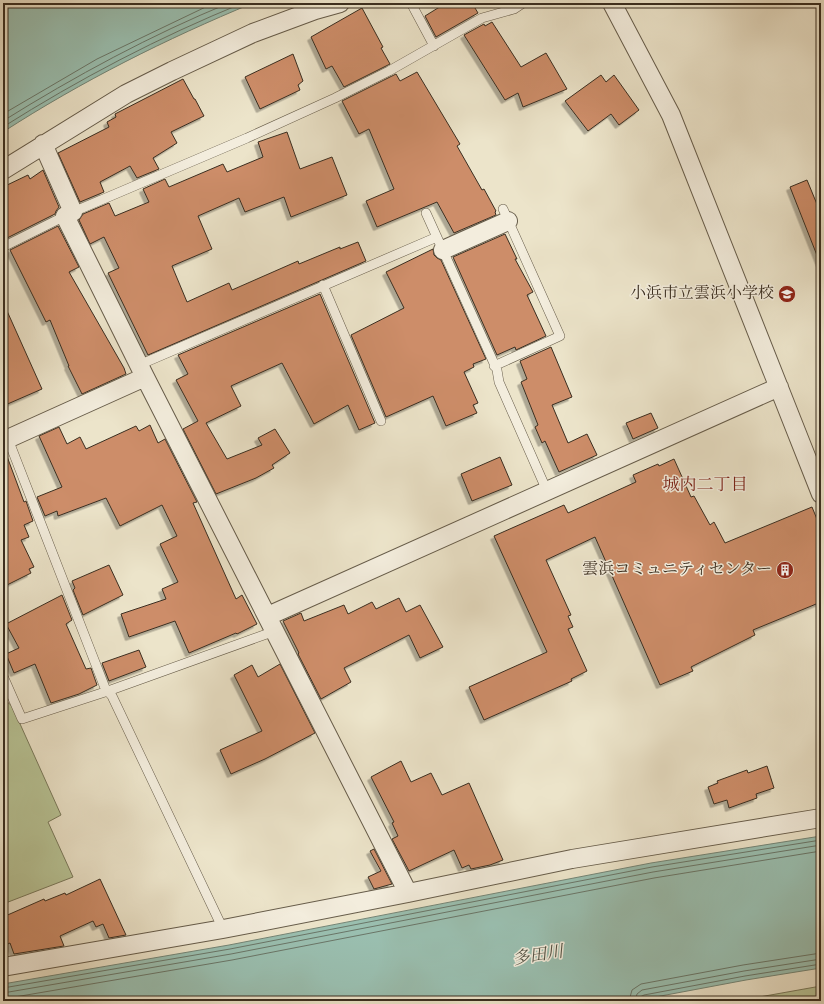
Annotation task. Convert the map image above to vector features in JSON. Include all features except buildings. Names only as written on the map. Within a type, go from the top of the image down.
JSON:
[{"type":"street","points":[[3,170],[126,94],[179,67],[253,33],[315,10],[340,3]]},
{"type":"street","points":[[612,3],[671,115],[821,494]]},
{"type":"street","points":[[43,144],[69,214],[142,371],[408,893]]},
{"type":"street","points":[[440,244],[505,215]]},
{"type":"street","points":[[5,440],[142,371]]},
{"type":"street","points":[[271,623],[547,491],[779,387]]},
{"type":"street","points":[[3,967],[223,929],[572,859],[821,818]]},
{"type":"lane","points":[[411,3],[434,46]]},
{"type":"lane","points":[[3,247],[69,214],[247,138],[336,98],[389,71],[482,18],[514,9],[523,3]]},
{"type":"lane","points":[[426,213],[494,366],[547,491]]},
{"type":"lane","points":[[494,366],[560,336],[505,215]]},
{"type":"lane","points":[[142,371],[323,285],[440,244]]},
{"type":"lane","points":[[323,285],[381,422]]},
{"type":"lane","points":[[5,440],[105,688],[112,696],[223,929]]},
{"type":"lane","points":[[3,676],[22,719],[108,691],[271,623]]},
{"type":"shaded area","points":[[3,694],[6,701],[12,706],[61,815],[48,822],[73,877],[3,904]]},
{"type":"shaded area","points":[[821,986],[821,1001],[737,1001]]},
{"type":"water","points":[[3,3],[253,3],[156,46],[63,95],[3,132]]},
{"type":"water","name":"多田川","points":[[821,836],[821,968],[746,980],[634,1001],[3,1001],[3,984],[229,945],[651,863]]},
{"type":"place","name":"小浜市立雲浜小学校","points":[[787,294]]},
{"type":"place","name":"雲浜コミュニティセンター","points":[[785,570]]},
{"type":"district","name":"城内二丁目","points":[[705,485]]}]
